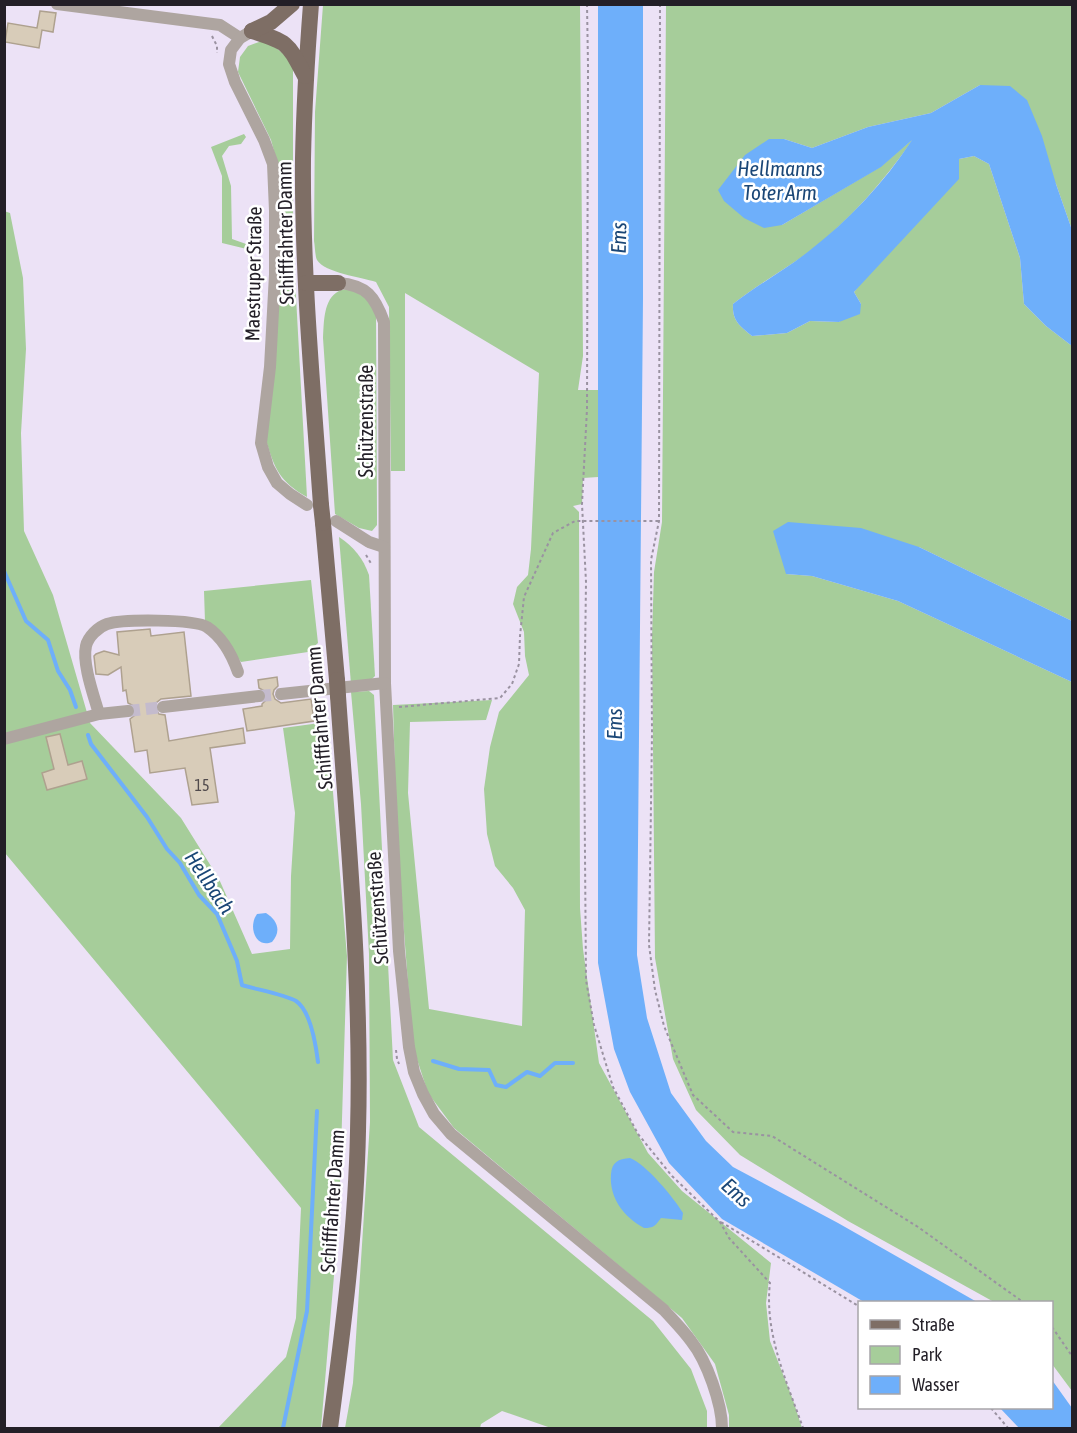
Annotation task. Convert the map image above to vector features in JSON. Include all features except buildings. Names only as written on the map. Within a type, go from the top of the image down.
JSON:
[{"type":"main road","points":[[246,34],[271,22],[292,4]]},
{"type":"main road","name":"Schifffahrter Damm","points":[[311,4],[303,159],[314,505],[329,522],[356,952],[358,1131],[348,1281],[330,1428]]},
{"type":"main road","points":[[246,34],[283,41],[292,51],[306,77]]},
{"type":"main road","points":[[306,283],[338,283]]},
{"type":"street","points":[[57,4],[201,22],[246,34]]},
{"type":"street","name":"Maestruper Straße","points":[[246,34],[231,50],[228,64],[273,164],[275,211],[275,274],[270,367],[261,443],[268,467],[277,483],[290,494],[314,505]]},
{"type":"street","name":"Schützenstraße","points":[[338,283],[352,284],[368,292],[378,306],[384,322],[385,684],[399,951],[409,1047],[414,1072],[434,1114],[451,1134],[664,1310],[693,1343],[705,1367],[722,1415],[722,1428]]},
{"type":"street","points":[[329,522],[384,547]]},
{"type":"street","points":[[99,714],[86,662],[86,648],[93,633],[108,624],[198,622],[221,640],[238,672]]},
{"type":"street","points":[[281,694],[385,684]]},
{"type":"street","points":[[163,707],[259,696]]},
{"type":"street","points":[[4,739],[99,714],[128,711]]},
{"type":"path","points":[[587,4],[587,367],[582,504],[585,521],[586,582],[586,980],[594,1025],[613,1087],[638,1134],[672,1176],[720,1222],[858,1305]]},
{"type":"path","points":[[660,4],[657,521],[651,560],[652,733],[649,945],[655,990],[664,1026],[693,1095],[733,1132],[772,1136],[918,1227],[1022,1301]]},
{"type":"path","points":[[201,22],[217,45],[217,54]]},
{"type":"path","points":[[386,706],[408,707],[500,698],[512,684],[519,664],[524,597],[553,533],[575,521],[657,521]]},
{"type":"path","points":[[361,549],[375,569]]},
{"type":"path","points":[[396,1048],[397,1059],[402,1068]]},
{"type":"path","points":[[720,1222],[729,1238],[770,1283],[768,1301],[770,1324],[803,1428]]},
{"type":"path","points":[[1053,1328],[1072,1356]]},
{"type":"path","points":[[993,1409],[1008,1428]]},
{"type":"green space","points":[[323,5],[580,5],[583,356],[578,390],[598,390],[598,477],[583,478],[582,504],[573,506],[579,512],[580,908],[583,949],[599,1063],[648,1153],[682,1191],[771,1263],[766,1303],[770,1341],[802,1428],[729,1428],[729,1415],[715,1364],[682,1318],[454,1128],[428,1093],[413,1047],[397,842],[393,705],[492,700],[486,720],[410,722],[408,793],[429,1009],[522,1026],[525,910],[513,888],[495,866],[487,834],[484,789],[490,747],[499,712],[529,675],[524,632],[513,604],[517,587],[528,575],[531,549],[539,373],[405,293],[405,471],[391,471],[389,307],[376,282],[327,268],[317,260],[315,254],[315,112]]},
{"type":"green space","points":[[666,5],[1072,5],[1072,230],[1056,184],[980,85],[931,113],[868,127],[812,148],[784,139],[782,225],[880,167],[914,138],[878,185],[838,227],[809,252],[733,304],[733,310],[740,326],[752,336],[787,333],[810,321],[839,322],[861,304],[854,292],[959,159],[974,156],[989,164],[1020,258],[1024,304],[1046,326],[1072,346],[1072,621],[919,547],[786,574],[812,576],[898,601],[1072,682],[1072,1391],[1053,1365],[1053,1301],[992,1301],[848,1221],[740,1155],[696,1110],[673,1059],[655,958],[652,638],[654,572],[662,522]]},
{"type":"green space","points":[[268,41],[293,62],[293,242],[307,497],[284,480],[275,466],[266,440],[281,242],[280,173],[271,140],[238,72],[240,57],[248,46]]},
{"type":"green space","points":[[244,134],[246,137],[241,144],[229,146],[222,156],[231,186],[232,239],[263,250],[263,253],[222,243],[222,176],[211,147]]},
{"type":"green space","points":[[4,211],[10,213],[23,278],[26,349],[21,433],[24,531],[53,595],[90,723],[181,818],[219,879],[252,954],[290,949],[295,813],[283,728],[327,722],[347,956],[339,1217],[321,1428],[218,1428],[286,1357],[296,1318],[301,1208],[5,853]]},
{"type":"green space","points":[[354,289],[368,299],[376,313],[377,525],[372,531],[359,528],[335,514],[323,338],[325,312],[330,300],[340,290]]},
{"type":"green space","points":[[339,537],[357,553],[369,575],[375,676],[371,680],[351,684]]},
{"type":"green space","points":[[311,580],[318,643],[308,652],[241,662],[220,633],[205,622],[204,591]]},
{"type":"green space","points":[[369,691],[374,695],[393,1060],[419,1127],[653,1321],[691,1369],[707,1411],[707,1428],[551,1428],[502,1411],[481,1424],[480,1428],[345,1428],[353,1383],[370,1122],[369,954],[361,804],[351,692]]},
{"type":"water","name":"Ems","points":[[598,5],[643,5],[643,298],[637,955],[647,1018],[671,1093],[706,1141],[733,1167],[838,1223],[975,1301],[862,1301],[722,1219],[669,1163],[630,1092],[614,1049],[598,963]]},
{"type":"water","name":"Hellmanns Toter Arm","points":[[980,85],[1010,86],[1027,100],[1042,136],[1072,230],[1072,346],[1046,326],[1024,304],[1020,258],[989,164],[974,156],[959,159],[959,179],[854,292],[861,304],[860,314],[839,322],[810,321],[787,333],[752,336],[740,326],[735,319],[733,304],[800,258],[838,227],[878,186],[912,140],[881,167],[782,225],[764,228],[744,218],[724,201],[718,190],[745,155],[769,139],[784,139],[812,148],[868,127],[931,113]]},
{"type":"water","points":[[788,522],[861,528],[919,547],[1072,621],[1072,682],[898,601],[812,576],[786,574],[773,531]]},
{"type":"water","points":[[266,913],[275,922],[277,934],[272,942],[266,943],[257,939],[253,924],[257,914]]},
{"type":"water","points":[[630,1158],[644,1167],[666,1191],[683,1213],[682,1220],[661,1218],[654,1226],[644,1228],[624,1212],[612,1191],[611,1174],[616,1162]]},
{"type":"water","points":[[1053,1381],[1072,1408],[1072,1428],[1019,1428],[1001,1409],[1053,1409]]},
{"type":"waterway","name":"Hellbach","points":[[4,571],[26,621],[48,640],[58,671],[70,690],[76,707]]},
{"type":"waterway","name":"Hellbach","points":[[88,735],[91,744],[147,817],[167,849],[180,863],[199,895],[217,914],[237,961],[242,985],[285,997],[296,1001],[301,1006],[312,1029],[318,1062]]},
{"type":"waterway","name":"Hellbach","points":[[433,1061],[459,1069],[489,1070],[496,1085],[506,1087],[527,1072],[540,1076],[555,1063],[573,1063]]},
{"type":"waterway","points":[[283,1428],[307,1311],[317,1111]]},
{"type":"tunnel","points":[[259,696],[281,694]]},
{"type":"tunnel","points":[[128,711],[163,707]]}]
